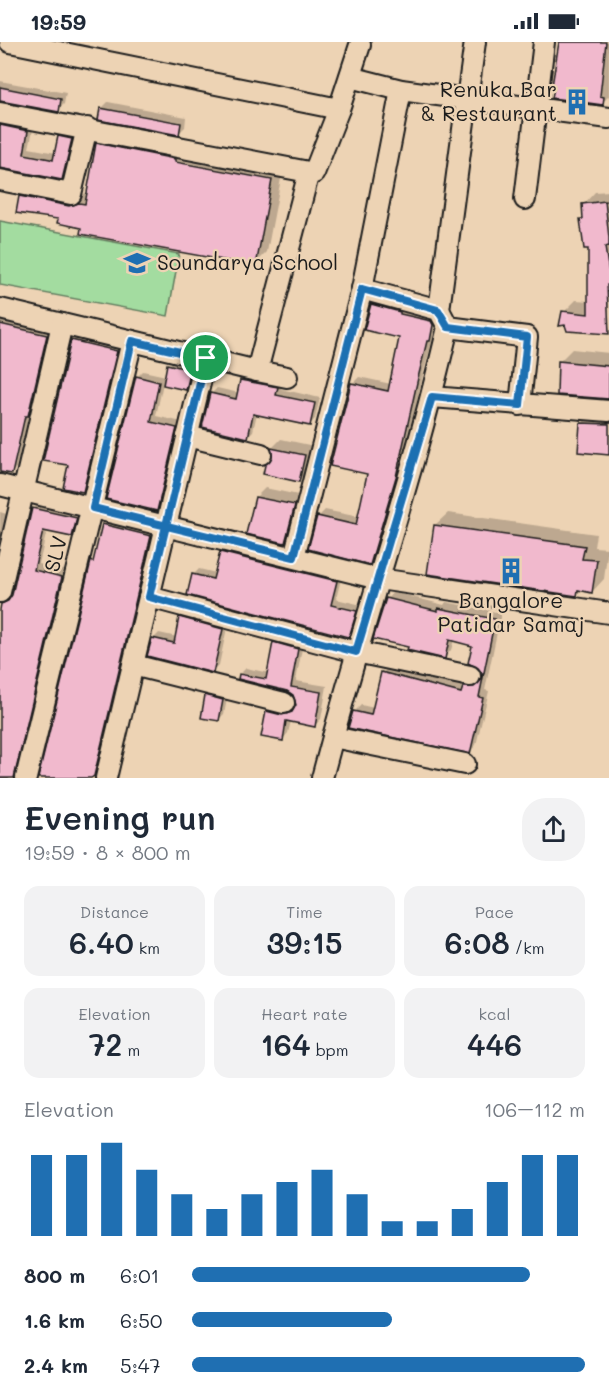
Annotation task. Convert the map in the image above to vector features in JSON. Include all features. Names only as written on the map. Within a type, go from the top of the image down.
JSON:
[{"type":"street","points":[[10,42],[339,109]]},
{"type":"street","points":[[322,778],[356,652],[432,397],[474,42]]},
{"type":"street","points":[[525,199],[544,42]]},
{"type":"street","points":[[0,113],[314,173],[350,77],[357,43]]},
{"type":"street","points":[[350,77],[401,90],[609,118]]},
{"type":"street","points":[[294,557],[362,289],[401,90]]},
{"type":"street","points":[[0,180],[71,194],[87,128]]},
{"type":"street","points":[[257,371],[309,172]]},
{"type":"street","points":[[362,289],[443,319],[527,337],[520,405]]},
{"type":"street","points":[[0,309],[287,377]]},
{"type":"street","points":[[0,592],[62,324]]},
{"type":"street","name":"SLV","points":[[26,778],[132,341]]},
{"type":"street","points":[[106,778],[206,358]]},
{"type":"street","points":[[432,397],[609,411]]},
{"type":"street","points":[[187,436],[261,454]]},
{"type":"street","points":[[0,485],[379,579],[609,613]]},
{"type":"street","points":[[149,597],[356,652],[470,676]]},
{"type":"street","points":[[133,665],[284,703]]},
{"type":"street","points":[[333,737],[465,764]]},
{"type":"green space","points":[[0,221],[179,254],[168,316],[0,285]]},
{"type":"building","points":[[559,42],[606,42],[600,96],[604,97],[603,105],[552,98]]},
{"type":"building","points":[[0,87],[61,99],[59,112],[0,101]]},
{"type":"building","points":[[100,108],[181,123],[179,135],[98,120]]},
{"type":"building","points":[[0,125],[28,131],[24,154],[53,160],[58,136],[72,139],[62,180],[0,168]]},
{"type":"building","points":[[96,143],[175,159],[175,162],[272,180],[256,266],[80,234],[81,228],[57,223],[58,219],[16,213],[19,196],[69,206],[85,204]]},
{"type":"building","points":[[605,201],[609,238],[609,246],[605,247],[609,273],[609,285],[607,285],[609,334],[567,331],[565,325],[559,326],[562,311],[588,314],[588,249],[584,249],[580,219],[583,219],[582,204]]},
{"type":"building","points":[[371,304],[431,321],[433,325],[430,341],[427,341],[396,477],[370,565],[308,549],[317,516],[356,525],[367,474],[330,466],[351,383],[388,391],[399,338],[364,330]]},
{"type":"building","points":[[0,324],[47,335],[12,474],[0,472]]},
{"type":"building","points":[[71,340],[117,351],[83,492],[63,488],[68,465],[43,461]]},
{"type":"building","points":[[558,361],[609,366],[609,399],[557,395]]},
{"type":"building","points":[[167,364],[191,370],[186,390],[163,385]]},
{"type":"building","points":[[136,376],[159,382],[151,422],[177,428],[157,511],[106,499]]},
{"type":"building","points":[[240,380],[278,387],[276,395],[315,403],[310,426],[253,414],[248,438],[202,427],[210,393],[236,399]]},
{"type":"building","points":[[580,423],[609,424],[609,455],[578,452]]},
{"type":"building","points":[[271,448],[305,455],[299,482],[263,474],[265,465],[272,457]]},
{"type":"building","points":[[255,497],[295,505],[285,543],[246,534]]},
{"type":"building","points":[[32,508],[77,518],[72,537],[43,531],[34,570],[62,577],[14,778],[0,778],[0,610],[1,604],[8,601],[12,595]]},
{"type":"building","points":[[102,524],[151,536],[94,776],[91,778],[38,778],[91,561],[93,562]]},
{"type":"building","name":"Bangalore Patidar Samaj","points":[[434,525],[585,546],[582,559],[597,560],[592,593],[578,590],[577,596],[427,574]]},
{"type":"building","points":[[220,552],[337,581],[331,605],[357,611],[350,634],[348,637],[187,595],[192,574],[213,579]]},
{"type":"building","points":[[386,598],[438,611],[438,608],[495,619],[479,697],[483,698],[470,754],[348,728],[353,711],[371,715],[381,672],[461,693],[463,687],[474,687],[482,679],[482,673],[478,668],[468,663],[472,646],[449,640],[445,659],[373,639]]},
{"type":"building","points":[[179,617],[223,629],[213,673],[147,656],[152,638],[174,643]]},
{"type":"building","points":[[273,642],[298,649],[291,687],[321,692],[315,727],[286,721],[283,741],[261,737],[266,711],[282,715],[292,712],[296,705],[293,695],[287,691],[238,679],[239,674],[266,679]]},
{"type":"building","points":[[205,695],[223,700],[219,721],[201,718]]},
{"type":"place","name":"Renuka Bar & Restaurant","points":[[577,102]]},
{"type":"place","name":"Soundarya School","points":[[137,263]]},
{"type":"place","name":"Bangalore Patidar Samaj","points":[[511,571]]},
{"type":"route","points":[[206,358],[132,341],[93,508],[166,526],[294,557],[362,289],[438,310],[448,327],[527,337],[520,405],[432,397],[356,652],[149,597],[166,526],[187,436],[206,358]]}]
